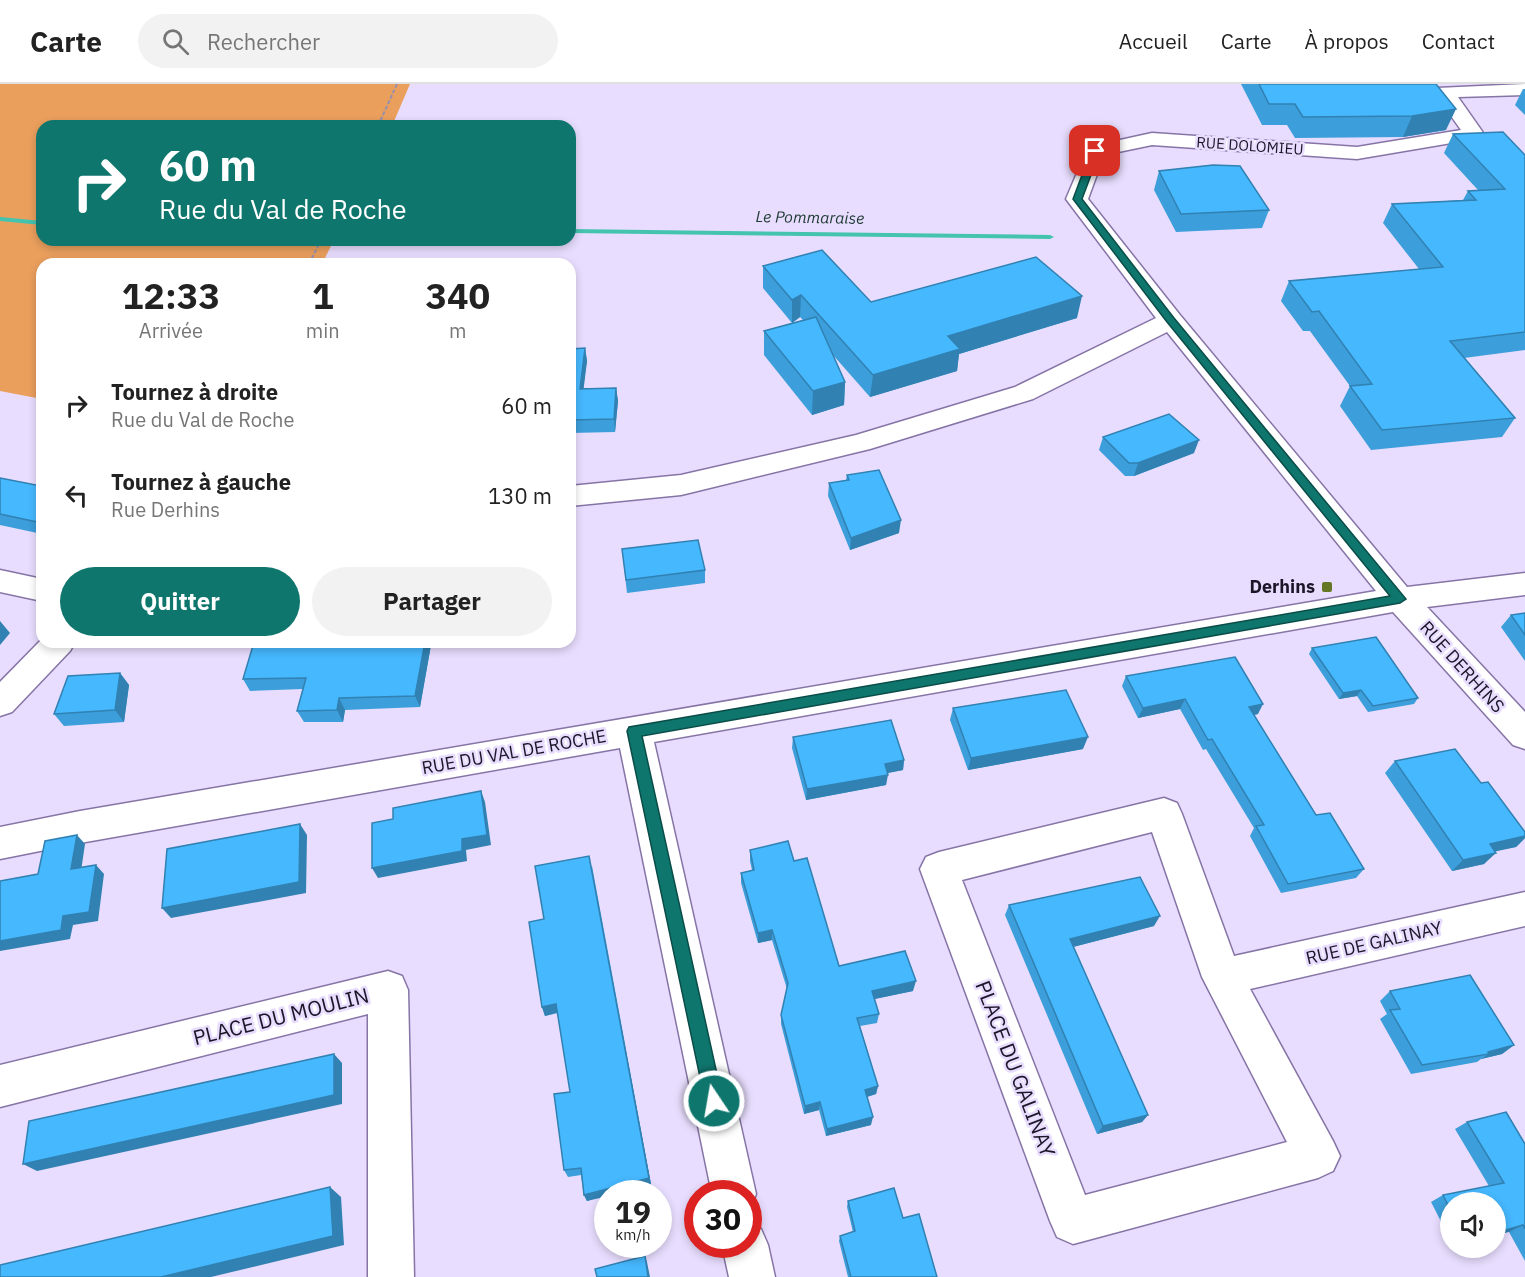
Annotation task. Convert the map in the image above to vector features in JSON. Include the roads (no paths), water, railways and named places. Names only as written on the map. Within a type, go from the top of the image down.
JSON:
[{"type":"street","name":"RUE DOLOMIEU","points":[[1171,320],[1077,199],[1095,151],[1152,140],[1357,153],[1474,134],[1444,92],[1525,89]]},
{"type":"street","points":[[576,495],[681,484],[860,444],[1024,393],[1171,320]]},
{"type":"street","name":"RUE DERHINS","points":[[1171,320],[1400,599],[1525,735]]},
{"type":"street","points":[[0,581],[36,589]]},
{"type":"street","name":"RUE DU VAL DE ROCHE","points":[[0,843],[1400,599],[1525,584]]},
{"type":"street","points":[[0,703],[53,648]]},
{"type":"street","points":[[634,731],[731,1180]]},
{"type":"street","name":"PLACE DU GALINAY","points":[[1164,814],[1222,977],[1318,1156],[1073,1221],[939,869],[1164,814]]},
{"type":"street","name":"RUE DE GALINAY","points":[[1222,977],[1525,909]]},
{"type":"street","name":"PLACE DU MOULIN","points":[[0,1086],[388,990],[391,1277]]},
{"type":"street","points":[[748,1258],[752,1277]]},
{"type":"waterway","name":"Le Pommaraise","points":[[0,219],[36,222]]},
{"type":"waterway","name":"Le Pommaraise","points":[[576,231],[1050,237]]},
{"type":"place","name":"Derhins","points":[[1327,587]]}]
